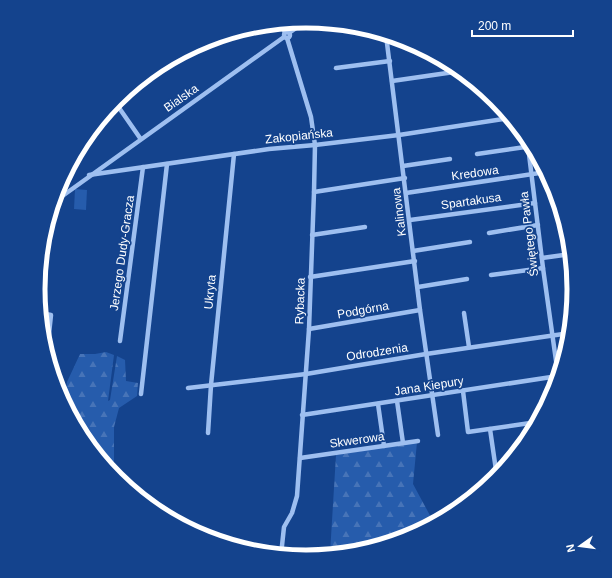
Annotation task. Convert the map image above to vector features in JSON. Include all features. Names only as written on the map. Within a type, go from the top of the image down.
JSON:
[{"type":"street","name":"Rybacka","points":[[282,549],[284,527],[292,513],[297,496],[309,329],[315,145],[311,117],[285,29]]},
{"type":"street","name":"Bialska","points":[[63,195],[140,138],[296,29]]},
{"type":"street","name":"Kalinowa","points":[[387,41],[420,310],[438,435]]},
{"type":"street","points":[[336,68],[390,61]]},
{"type":"street","points":[[392,81],[452,72]]},
{"type":"street","points":[[118,107],[140,138]]},
{"type":"street","name":"Zakopiańska","points":[[89,175],[269,149],[399,135],[504,119]]},
{"type":"street","points":[[477,154],[525,147]]},
{"type":"street","name":"Ukryta","points":[[208,432],[211,385],[234,154]]},
{"type":"street","name":"Świętego Pawła","points":[[531,157],[543,268],[556,363]]},
{"type":"street","points":[[403,166],[450,159]]},
{"type":"street","points":[[140,394],[167,164]]},
{"type":"street","name":"Jerzego Dudy-Gracza","points":[[120,341],[143,167]]},
{"type":"street","name":"Kredowa","points":[[406,193],[539,173]]},
{"type":"street","points":[[314,192],[405,178]]},
{"type":"street","name":"Spartakusa","points":[[410,220],[535,202]]},
{"type":"street","points":[[489,233],[538,225]]},
{"type":"street","points":[[312,235],[365,227]]},
{"type":"street","points":[[414,252],[470,242]]},
{"type":"street","points":[[542,258],[565,255]]},
{"type":"street","points":[[310,277],[415,261]]},
{"type":"street","points":[[491,275],[543,268]]},
{"type":"street","points":[[418,287],[467,279]]},
{"type":"street","name":"Podgórna","points":[[309,329],[420,310]]},
{"type":"street","points":[[464,313],[469,347]]},
{"type":"street","points":[[46,314],[50,315],[49,332]]},
{"type":"street","name":"Odrodzenia","points":[[188,388],[306,374],[469,347],[563,334]]},
{"type":"street","name":"Jana Kiepury","points":[[302,415],[551,377]]},
{"type":"street","points":[[463,391],[468,432],[530,423]]},
{"type":"street","points":[[397,401],[403,443]]},
{"type":"street","points":[[378,404],[384,446]]},
{"type":"street","points":[[490,429],[496,468]]},
{"type":"street","name":"Skwerowa","points":[[300,458],[418,441]]},
{"type":"green space","points":[[75,189],[87,190],[86,210],[74,209]]},
{"type":"green space","points":[[106,352],[114,355],[108,401],[110,400],[117,356],[125,360],[126,381],[138,383],[137,396],[119,408],[114,427],[114,466],[89,434],[66,391],[67,382],[80,354]]},
{"type":"green space","points":[[417,442],[413,484],[431,518],[406,530],[374,541],[330,549],[336,455]]}]
